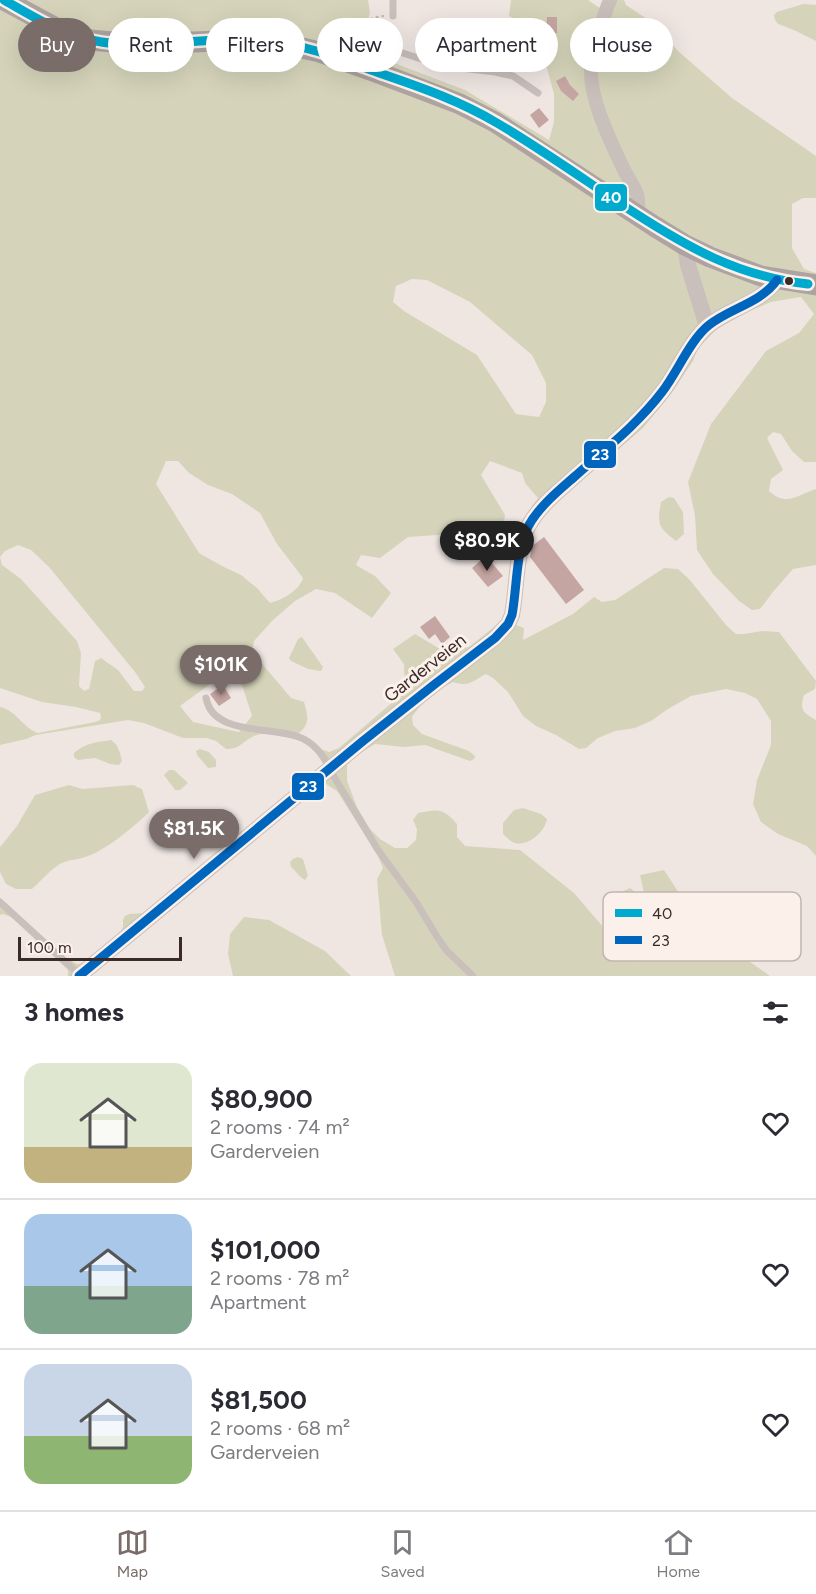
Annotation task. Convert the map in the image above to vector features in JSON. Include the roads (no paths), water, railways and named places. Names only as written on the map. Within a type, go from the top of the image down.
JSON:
[{"type":"main road","points":[[4,0],[58,29],[97,41],[136,44],[249,40],[300,47],[342,60],[427,90],[495,122],[685,245],[734,267],[761,276],[816,285]]},
{"type":"street","points":[[610,0],[591,72],[598,106],[609,137],[638,195],[637,215]]},
{"type":"street","points":[[685,245],[688,265],[707,326]]},
{"type":"street","name":"Garderveien","points":[[80,976],[435,684],[495,638],[508,624],[512,615],[522,544],[529,525],[539,511],[650,407],[707,326],[759,297],[777,280]]},
{"type":"lane","points":[[393,0],[393,16]]},
{"type":"lane","points":[[403,53],[443,66],[513,76],[538,93]]},
{"type":"lane","points":[[206,698],[213,712],[234,725],[299,736],[310,742],[324,758],[378,850],[416,902],[446,950],[473,976]]},
{"type":"lane","points":[[0,902],[80,976]]}]
